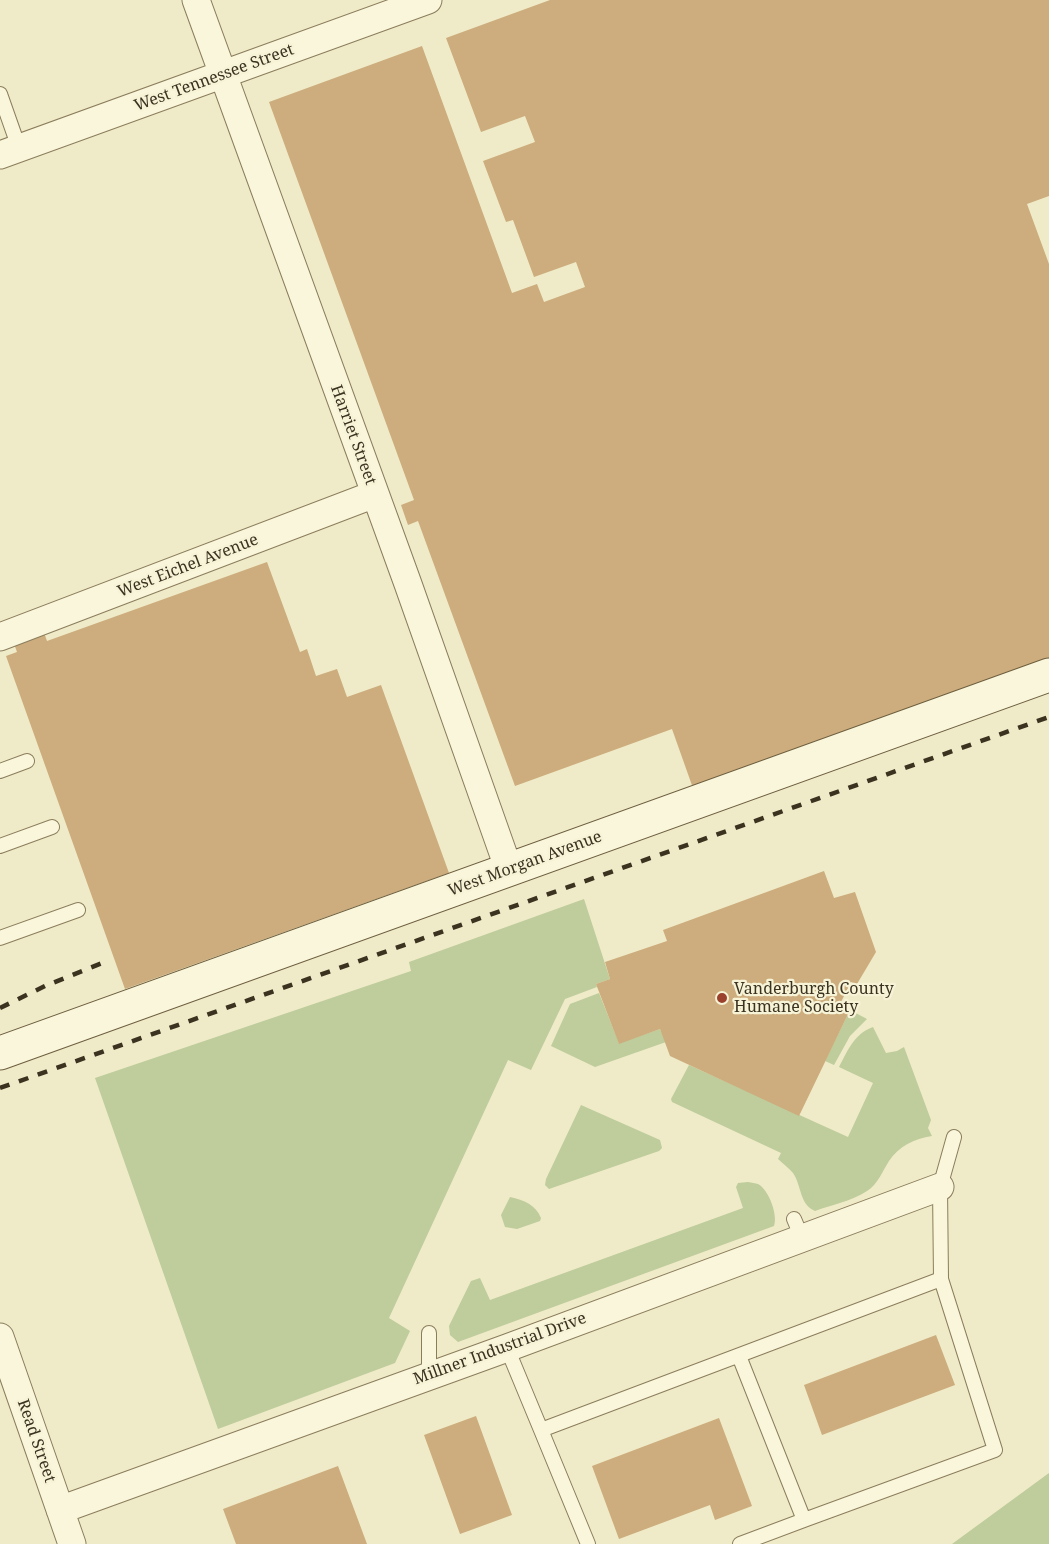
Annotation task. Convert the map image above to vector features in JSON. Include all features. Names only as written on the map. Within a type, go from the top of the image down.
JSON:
[{"type":"street","name":"Harriet Street","points":[[196,0],[509,870]]},
{"type":"street","name":"West Tennessee Street","points":[[9,151],[428,0]]},
{"type":"street","name":"West Eichel Avenue","points":[[0,637],[375,494]]},
{"type":"street","name":"West Morgan Avenue","points":[[0,1053],[1049,675]]},
{"type":"street","name":"Millner Industrial Drive","points":[[60,1510],[507,1348],[798,1228],[940,1187]]},
{"type":"street","name":"Read Street","points":[[0,1337],[72,1544]]},
{"type":"lane","points":[[0,94],[9,151]]},
{"type":"lane","points":[[0,771],[27,761]]},
{"type":"lane","points":[[0,846],[52,827]]},
{"type":"lane","points":[[0,938],[78,910]]},
{"type":"lane","points":[[740,1544],[995,1450],[941,1279],[940,1187],[954,1137]]},
{"type":"lane","points":[[541,1430],[941,1279]]},
{"type":"lane","points":[[429,1333],[429,1375]]},
{"type":"lane","points":[[507,1348],[588,1544]]},
{"type":"lane","points":[[740,1356],[804,1520]]},
{"type":"green space","points":[[584,899],[610,979],[596,984],[597,987],[565,999],[531,1070],[508,1060],[389,1318],[410,1331],[395,1363],[218,1429],[95,1078],[411,971],[409,962]]},
{"type":"green space","points":[[599,993],[619,1043],[660,1029],[666,1042],[595,1067],[551,1046],[570,1004]]},
{"type":"green space","points":[[850,1010],[867,1019],[850,1036],[834,1065],[825,1061]]},
{"type":"green space","points":[[873,1027],[886,1053],[904,1047],[931,1120],[928,1128],[932,1136],[913,1141],[902,1147],[889,1161],[871,1188],[848,1200],[815,1211],[803,1199],[793,1173],[778,1159],[781,1153],[672,1102],[671,1099],[689,1065],[848,1137],[873,1083],[839,1067],[856,1038]]},
{"type":"green space","points":[[581,1105],[660,1140],[662,1148],[549,1189],[545,1185],[546,1179]]},
{"type":"green space","points":[[738,1183],[758,1184],[769,1197],[774,1209],[774,1226],[458,1342],[450,1335],[449,1326],[471,1281],[480,1278],[490,1300],[743,1208],[736,1187]]},
{"type":"green space","points":[[510,1197],[533,1206],[539,1213],[540,1221],[517,1229],[505,1227],[501,1215]]},
{"type":"green space","points":[[1049,1473],[1049,1544],[952,1544]]},
{"type":"building","points":[[550,0],[1049,0],[1049,196],[1027,204],[1049,264],[1049,662],[694,791],[672,729],[515,786],[418,521],[408,525],[401,505],[414,500],[269,102],[422,46],[512,293],[537,284],[544,302],[585,287],[576,262],[534,277],[513,220],[506,222],[483,161],[535,142],[525,116],[481,132],[446,38]]},
{"type":"building","points":[[267,562],[300,652],[307,649],[316,676],[337,669],[347,697],[381,685],[449,873],[125,989],[6,656],[17,652],[12,638],[42,627],[47,641]]},
{"type":"building","name":"Vanderburgh County Humane Society","points":[[824,871],[834,898],[855,892],[876,952],[857,984],[851,982],[840,1004],[850,1010],[799,1116],[670,1056],[660,1029],[619,1044],[596,984],[610,979],[605,962],[667,941],[663,930]]},
{"type":"building","points":[[936,1335],[955,1385],[822,1435],[804,1385]]},
{"type":"building","points":[[476,1416],[512,1515],[460,1534],[424,1435]]},
{"type":"building","points":[[719,1418],[752,1506],[715,1520],[710,1505],[619,1539],[592,1466]]},
{"type":"building","points":[[338,1466],[367,1544],[236,1544],[223,1509]]},
{"type":"railway","points":[[0,1088],[1049,717]]},
{"type":"railway","points":[[0,1008],[45,986],[107,961]]},
{"type":"place","name":"Vanderburgh County Humane Society","points":[[722,998]]}]
